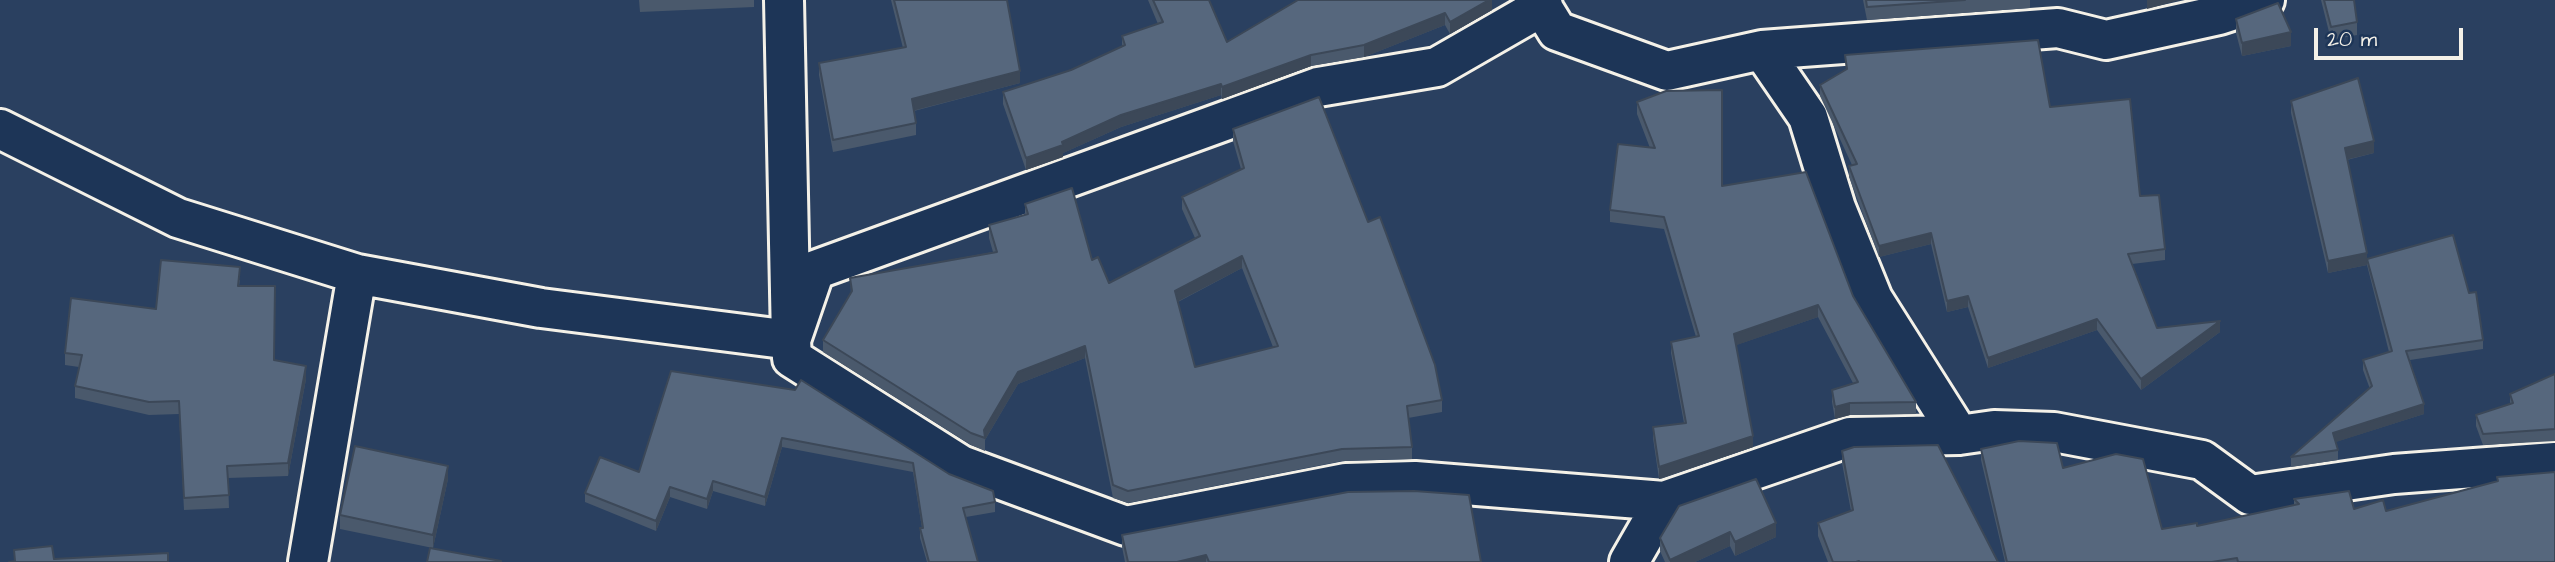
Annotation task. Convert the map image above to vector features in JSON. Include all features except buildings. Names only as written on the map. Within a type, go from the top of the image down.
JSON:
[{"type":"street","points":[[784,0],[792,358],[961,465],[1126,526],[1346,483],[1415,481],[1664,501],[1850,436],[1959,435],[1994,430],[2054,432],[2202,460],[2250,495],[2394,474],[2555,462]]},
{"type":"street","points":[[791,340],[815,270],[1318,87],[1437,67],[1540,3],[1557,31],[1667,71],[1762,50],[2057,14],[2106,40],[2219,15],[2264,0]]},
{"type":"street","points":[[1762,50],[1808,117],[1836,208],[1873,299],[1959,435]]},
{"type":"street","points":[[0,129],[178,218],[357,274],[541,308],[791,340]]},
{"type":"street","points":[[308,562],[357,274]]},
{"type":"street","points":[[1629,562],[1664,501]]}]
